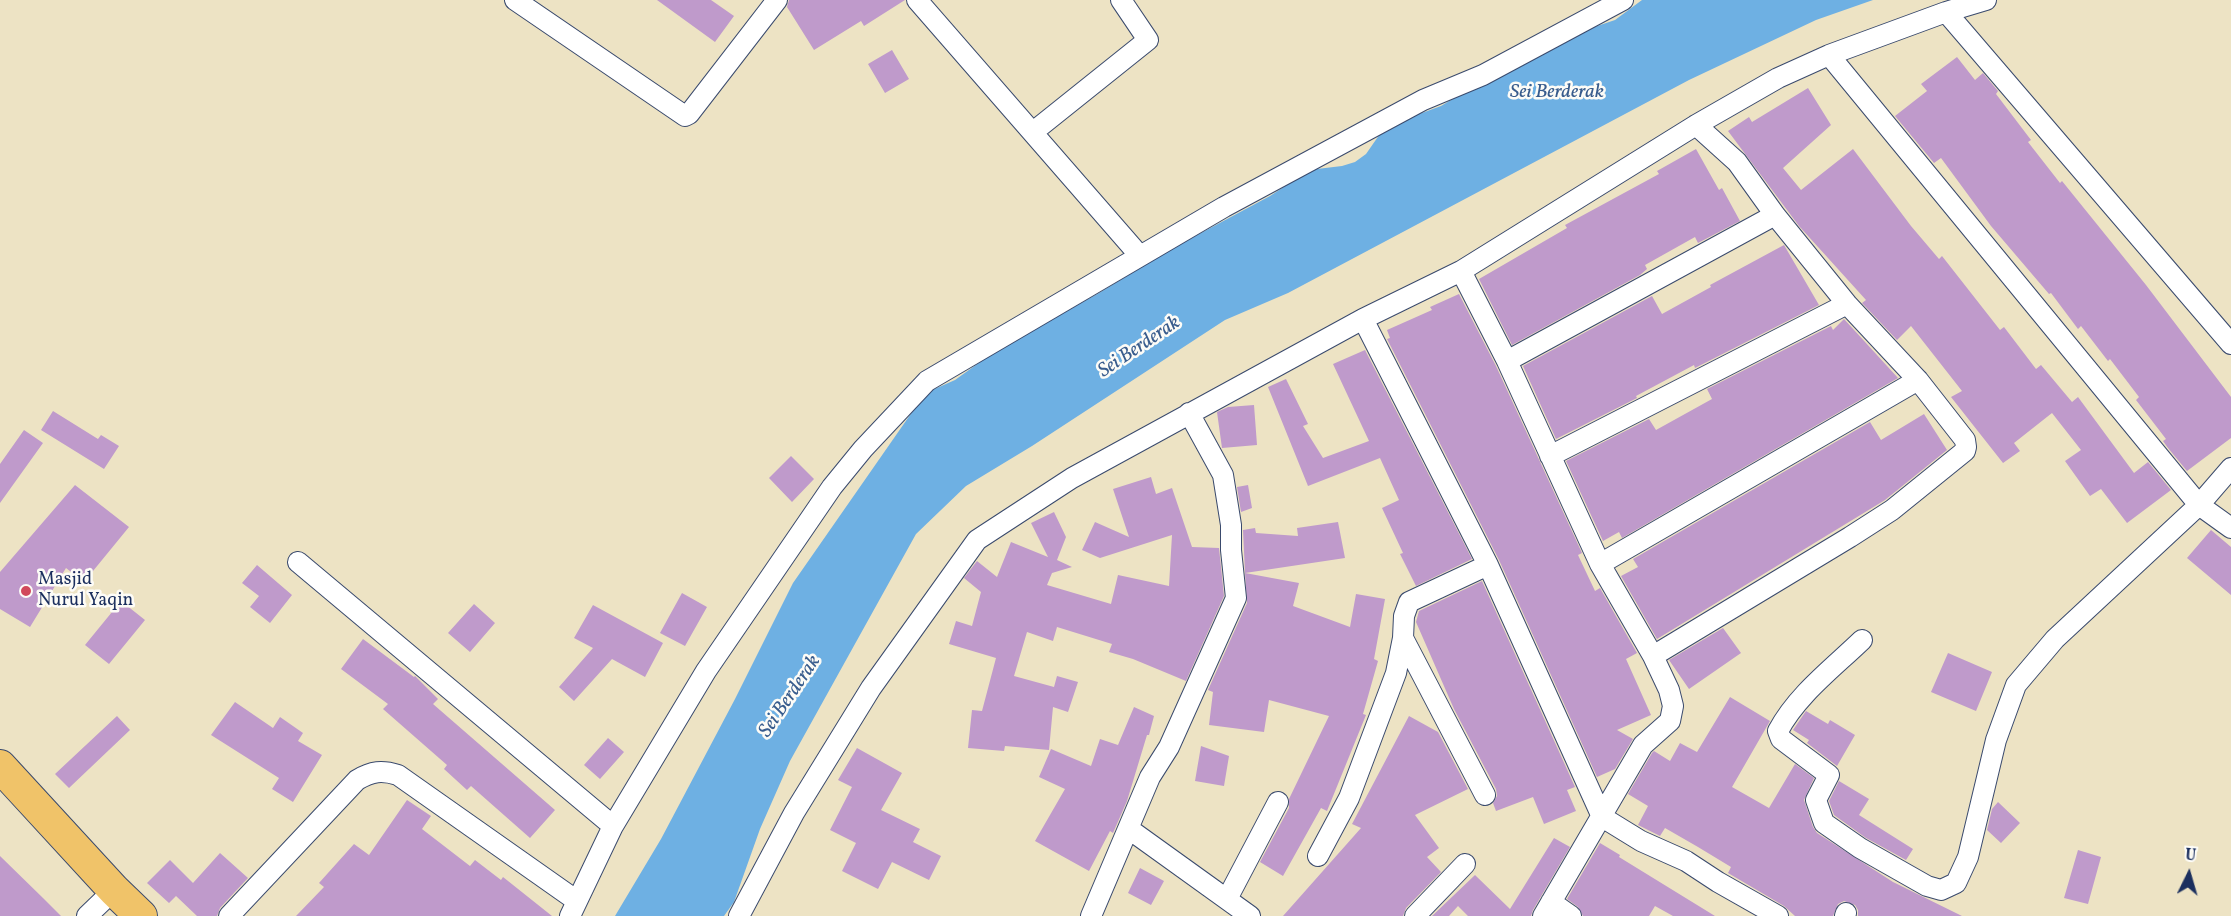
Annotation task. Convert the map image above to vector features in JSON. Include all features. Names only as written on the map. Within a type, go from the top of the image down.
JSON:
[{"type":"main road","points":[[0,766],[114,890],[141,916]]},
{"type":"street","points":[[515,0],[686,116],[770,2]]},
{"type":"street","points":[[917,0],[1140,256]]},
{"type":"street","points":[[1032,132],[1148,40],[1121,0]]},
{"type":"street","points":[[229,916],[357,780],[367,774],[377,772],[398,775],[574,909],[613,826],[706,671],[832,487],[863,449],[927,381],[1224,207],[1423,100],[1483,75],[1623,0]]},
{"type":"street","points":[[739,916],[794,813],[871,688],[977,540],[1072,478],[1363,319],[1461,271],[1695,125],[1778,78],[1830,55],[1946,12],[1986,0]]},
{"type":"street","points":[[1946,12],[2231,344]]},
{"type":"street","points":[[1830,55],[2199,505],[2231,528]]},
{"type":"street","points":[[1653,656],[1892,510],[1965,451],[1966,447],[1965,440],[1918,380],[1847,304],[1775,215],[1737,162],[1695,125]]},
{"type":"street","points":[[1507,361],[1775,215]]},
{"type":"street","points":[[1461,271],[1507,361],[1600,564],[1653,656],[1669,690],[1673,706],[1670,721],[1643,745],[1547,909],[1571,916]]},
{"type":"street","points":[[1550,456],[1847,304]]},
{"type":"street","points":[[1363,319],[1488,565],[1602,817],[1641,841],[1686,861],[1778,916]]},
{"type":"street","points":[[1600,564],[1918,380]]},
{"type":"street","points":[[1091,916],[1150,777],[1169,747],[1236,598],[1231,525],[1223,475],[1189,413]]},
{"type":"street","points":[[1862,640],[1812,688],[1783,721],[1778,731],[1781,739],[1829,775],[1816,800],[1824,823],[1860,848],[1927,886],[1941,890],[1956,883],[1968,857],[1996,740],[2016,685],[2055,639],[2199,505],[2231,468]]},
{"type":"street","points":[[298,562],[613,826]]},
{"type":"street","points":[[1318,856],[1348,798],[1396,673],[1403,638],[1404,616],[1409,602],[1488,565]]},
{"type":"street","points":[[1403,638],[1485,795]]},
{"type":"street","points":[[1227,899],[1278,802]]},
{"type":"street","points":[[1129,830],[1250,916]]},
{"type":"street","points":[[1415,916],[1465,864]]},
{"type":"street","points":[[87,916],[114,890]]},
{"type":"water","name":"Sei Berderak","points":[[1642,0],[1873,0],[1816,20],[1689,80],[1288,293],[1225,320],[1032,446],[966,486],[916,534],[790,761],[760,829],[734,902],[724,916],[615,916],[661,839],[793,583],[917,405],[930,391],[955,380],[994,352],[1173,248],[1270,196],[1305,173],[1355,162],[1366,154],[1382,131],[1392,124],[1441,106],[1541,45],[1615,20]]},
{"type":"building","points":[[657,0],[711,0],[734,16],[715,42]]},
{"type":"building","points":[[789,0],[905,0],[864,26],[861,21],[814,50],[787,7]]},
{"type":"building","points":[[892,50],[909,79],[885,93],[868,64]]},
{"type":"building","points":[[1957,57],[1975,80],[1983,73],[1998,91],[1996,94],[2031,140],[2028,142],[2146,285],[2231,397],[2231,438],[2187,471],[2163,441],[2166,439],[2136,400],[2139,397],[2110,359],[2108,361],[2081,326],[2078,329],[2051,293],[2049,294],[1991,226],[1941,158],[1934,163],[1895,116],[1927,91],[1921,84]]},
{"type":"building","points":[[1808,88],[1831,125],[1783,168],[1801,190],[1853,149],[1911,226],[1939,259],[1942,256],[2000,330],[2004,327],[2036,369],[2041,365],[2072,402],[2078,397],[2134,473],[2148,462],[2171,490],[2127,523],[2101,489],[2090,496],[2065,461],[2081,450],[2052,413],[2014,443],[2020,451],[2003,463],[1951,397],[1962,391],[1911,326],[1897,340],[1862,303],[1866,300],[1799,226],[1728,131],[1749,117],[1752,122]]},
{"type":"building","points":[[1696,149],[1719,190],[1722,188],[1740,221],[1698,243],[1695,237],[1645,265],[1647,269],[1640,275],[1512,345],[1479,279],[1567,228],[1565,225],[1659,174],[1657,171]]},
{"type":"building","points":[[1784,245],[1819,305],[1695,368],[1694,365],[1636,396],[1637,398],[1556,439],[1523,366],[1652,296],[1662,314]]},
{"type":"building","points":[[1459,294],[1496,366],[1582,553],[1578,555],[1595,591],[1600,588],[1637,653],[1626,659],[1651,715],[1617,730],[1633,739],[1615,769],[1597,777],[1499,560],[1387,339],[1390,338],[1387,330],[1432,310],[1430,307]]},
{"type":"building","points":[[1844,319],[1898,378],[1622,538],[1619,532],[1603,541],[1566,461],[1649,419],[1656,430],[1712,399],[1707,389],[1831,326],[1833,330]]},
{"type":"building","points":[[1365,350],[1472,559],[1416,586],[1400,554],[1403,553],[1382,508],[1399,500],[1380,458],[1308,486],[1268,387],[1286,379],[1308,424],[1303,426],[1323,458],[1369,441],[1333,364]]},
{"type":"building","points":[[1254,405],[1257,445],[1222,448],[1217,412],[1228,407]]},
{"type":"building","points":[[53,411],[98,439],[101,435],[119,446],[104,469],[41,430]]},
{"type":"building","points":[[1924,414],[1947,450],[1885,500],[1657,639],[1621,576],[1638,567],[1633,559],[1870,422],[1881,440]]},
{"type":"building","points":[[24,430],[43,443],[0,503],[0,464]]},
{"type":"building","points":[[791,456],[814,479],[792,502],[769,478]]},
{"type":"building","points":[[1151,477],[1156,494],[1172,488],[1192,547],[1219,548],[1224,596],[1186,681],[1133,659],[1109,652],[1112,644],[1057,627],[1053,641],[1027,632],[1014,676],[1054,687],[1057,676],[1078,682],[1068,712],[1053,707],[1049,750],[1005,746],[1004,751],[968,748],[972,710],[982,711],[996,658],[949,644],[956,621],[972,626],[981,592],[964,578],[977,561],[997,577],[1011,542],[1048,557],[1031,523],[1054,512],[1066,537],[1057,560],[1072,567],[1052,573],[1047,585],[1111,604],[1118,575],[1169,586],[1172,535],[1100,558],[1082,550],[1095,522],[1129,537],[1113,489]]},
{"type":"building","points":[[75,485],[129,527],[84,582],[66,568],[30,627],[0,609],[0,572]]},
{"type":"building","points":[[1248,485],[1252,508],[1241,512],[1237,487]]},
{"type":"building","points":[[1338,522],[1345,558],[1245,573],[1243,530],[1255,528],[1256,533],[1298,536],[1297,528]]},
{"type":"building","points":[[2211,530],[2231,547],[2231,595],[2187,558]]},
{"type":"building","points":[[257,565],[292,595],[270,623],[250,607],[259,596],[242,583]]},
{"type":"building","points":[[1245,573],[1299,583],[1293,606],[1350,627],[1356,594],[1385,599],[1374,659],[1378,661],[1363,714],[1366,715],[1327,811],[1321,808],[1283,876],[1260,862],[1289,808],[1289,799],[1329,716],[1269,700],[1264,732],[1209,725],[1213,692],[1208,690],[1247,603]]},
{"type":"building","points":[[1482,581],[1575,787],[1567,790],[1576,811],[1544,824],[1533,797],[1496,811],[1493,803],[1497,796],[1496,789],[1454,709],[1416,622],[1419,611]]},
{"type":"building","points":[[682,593],[707,607],[685,646],[660,633]]},
{"type":"building","points":[[121,601],[145,620],[109,664],[85,645]]},
{"type":"building","points":[[474,604],[495,623],[470,652],[448,633]]},
{"type":"building","points":[[593,605],[663,643],[645,677],[612,659],[574,701],[559,687],[593,648],[574,638]]},
{"type":"building","points":[[1723,628],[1741,653],[1689,689],[1669,660]]},
{"type":"building","points":[[363,639],[415,676],[438,699],[433,704],[555,810],[530,838],[471,786],[467,790],[444,769],[447,765],[383,709],[388,704],[341,669]]},
{"type":"building","points":[[1948,653],[1992,672],[1976,711],[1931,692]]},
{"type":"building","points":[[1730,697],[1770,721],[1732,787],[1769,808],[1795,764],[1814,778],[1804,800],[1817,833],[1893,882],[1962,916],[1858,916],[1855,905],[1844,901],[1838,904],[1833,916],[1795,916],[1784,906],[1728,873],[1731,867],[1698,847],[1665,828],[1660,836],[1638,825],[1648,806],[1628,794],[1652,753],[1654,751],[1670,761],[1680,743],[1697,752]]},
{"type":"building","points":[[235,702],[273,728],[280,717],[303,733],[298,741],[322,755],[293,802],[272,789],[279,778],[211,735]]},
{"type":"building","points":[[1134,707],[1154,716],[1149,735],[1147,735],[1127,801],[1113,833],[1110,831],[1089,871],[1035,841],[1065,789],[1039,777],[1051,749],[1091,766],[1100,739],[1118,745]]},
{"type":"building","points":[[1806,711],[1828,724],[1830,720],[1855,735],[1837,766],[1807,743],[1809,740],[1793,730]]},
{"type":"building","points":[[117,716],[130,730],[69,788],[55,774]]},
{"type":"building","points":[[1409,716],[1438,732],[1468,789],[1415,815],[1439,848],[1427,857],[1441,872],[1406,908],[1403,916],[1283,916],[1361,828],[1352,824]]},
{"type":"building","points":[[608,738],[624,752],[600,779],[584,765]]},
{"type":"building","points":[[1201,746],[1229,756],[1224,786],[1195,781]]},
{"type":"building","points":[[857,748],[902,773],[881,810],[920,829],[913,842],[941,856],[929,880],[892,862],[878,889],[842,871],[856,843],[830,830],[852,787],[838,780]]},
{"type":"building","points":[[1839,781],[1869,799],[1859,815],[1913,849],[1906,860],[1866,838],[1834,815],[1829,801]]},
{"type":"building","points":[[407,800],[431,816],[422,829],[470,866],[475,860],[501,880],[503,877],[552,916],[296,916],[324,887],[319,883],[354,844],[369,855]]},
{"type":"building","points":[[1998,802],[2020,823],[2001,843],[1987,830],[1992,809]]},
{"type":"building","points":[[1554,838],[1570,847],[1531,916],[1468,916],[1458,906],[1449,916],[1432,916],[1475,875],[1510,909]]},
{"type":"building","points":[[1600,843],[1715,916],[1673,916],[1655,906],[1649,916],[1583,916],[1578,907],[1567,899]]},
{"type":"building","points":[[2078,850],[2101,857],[2088,904],[2064,898]]},
{"type":"building","points":[[220,853],[248,878],[220,908],[217,916],[197,916],[176,896],[169,903],[147,883],[170,860],[193,883]]},
{"type":"building","points":[[0,856],[43,898],[61,916],[0,916]]},
{"type":"building","points":[[1140,868],[1164,881],[1151,905],[1128,893]]},
{"type":"place","name":"Masjid Nurul Yaqin","points":[[26,591]]}]
